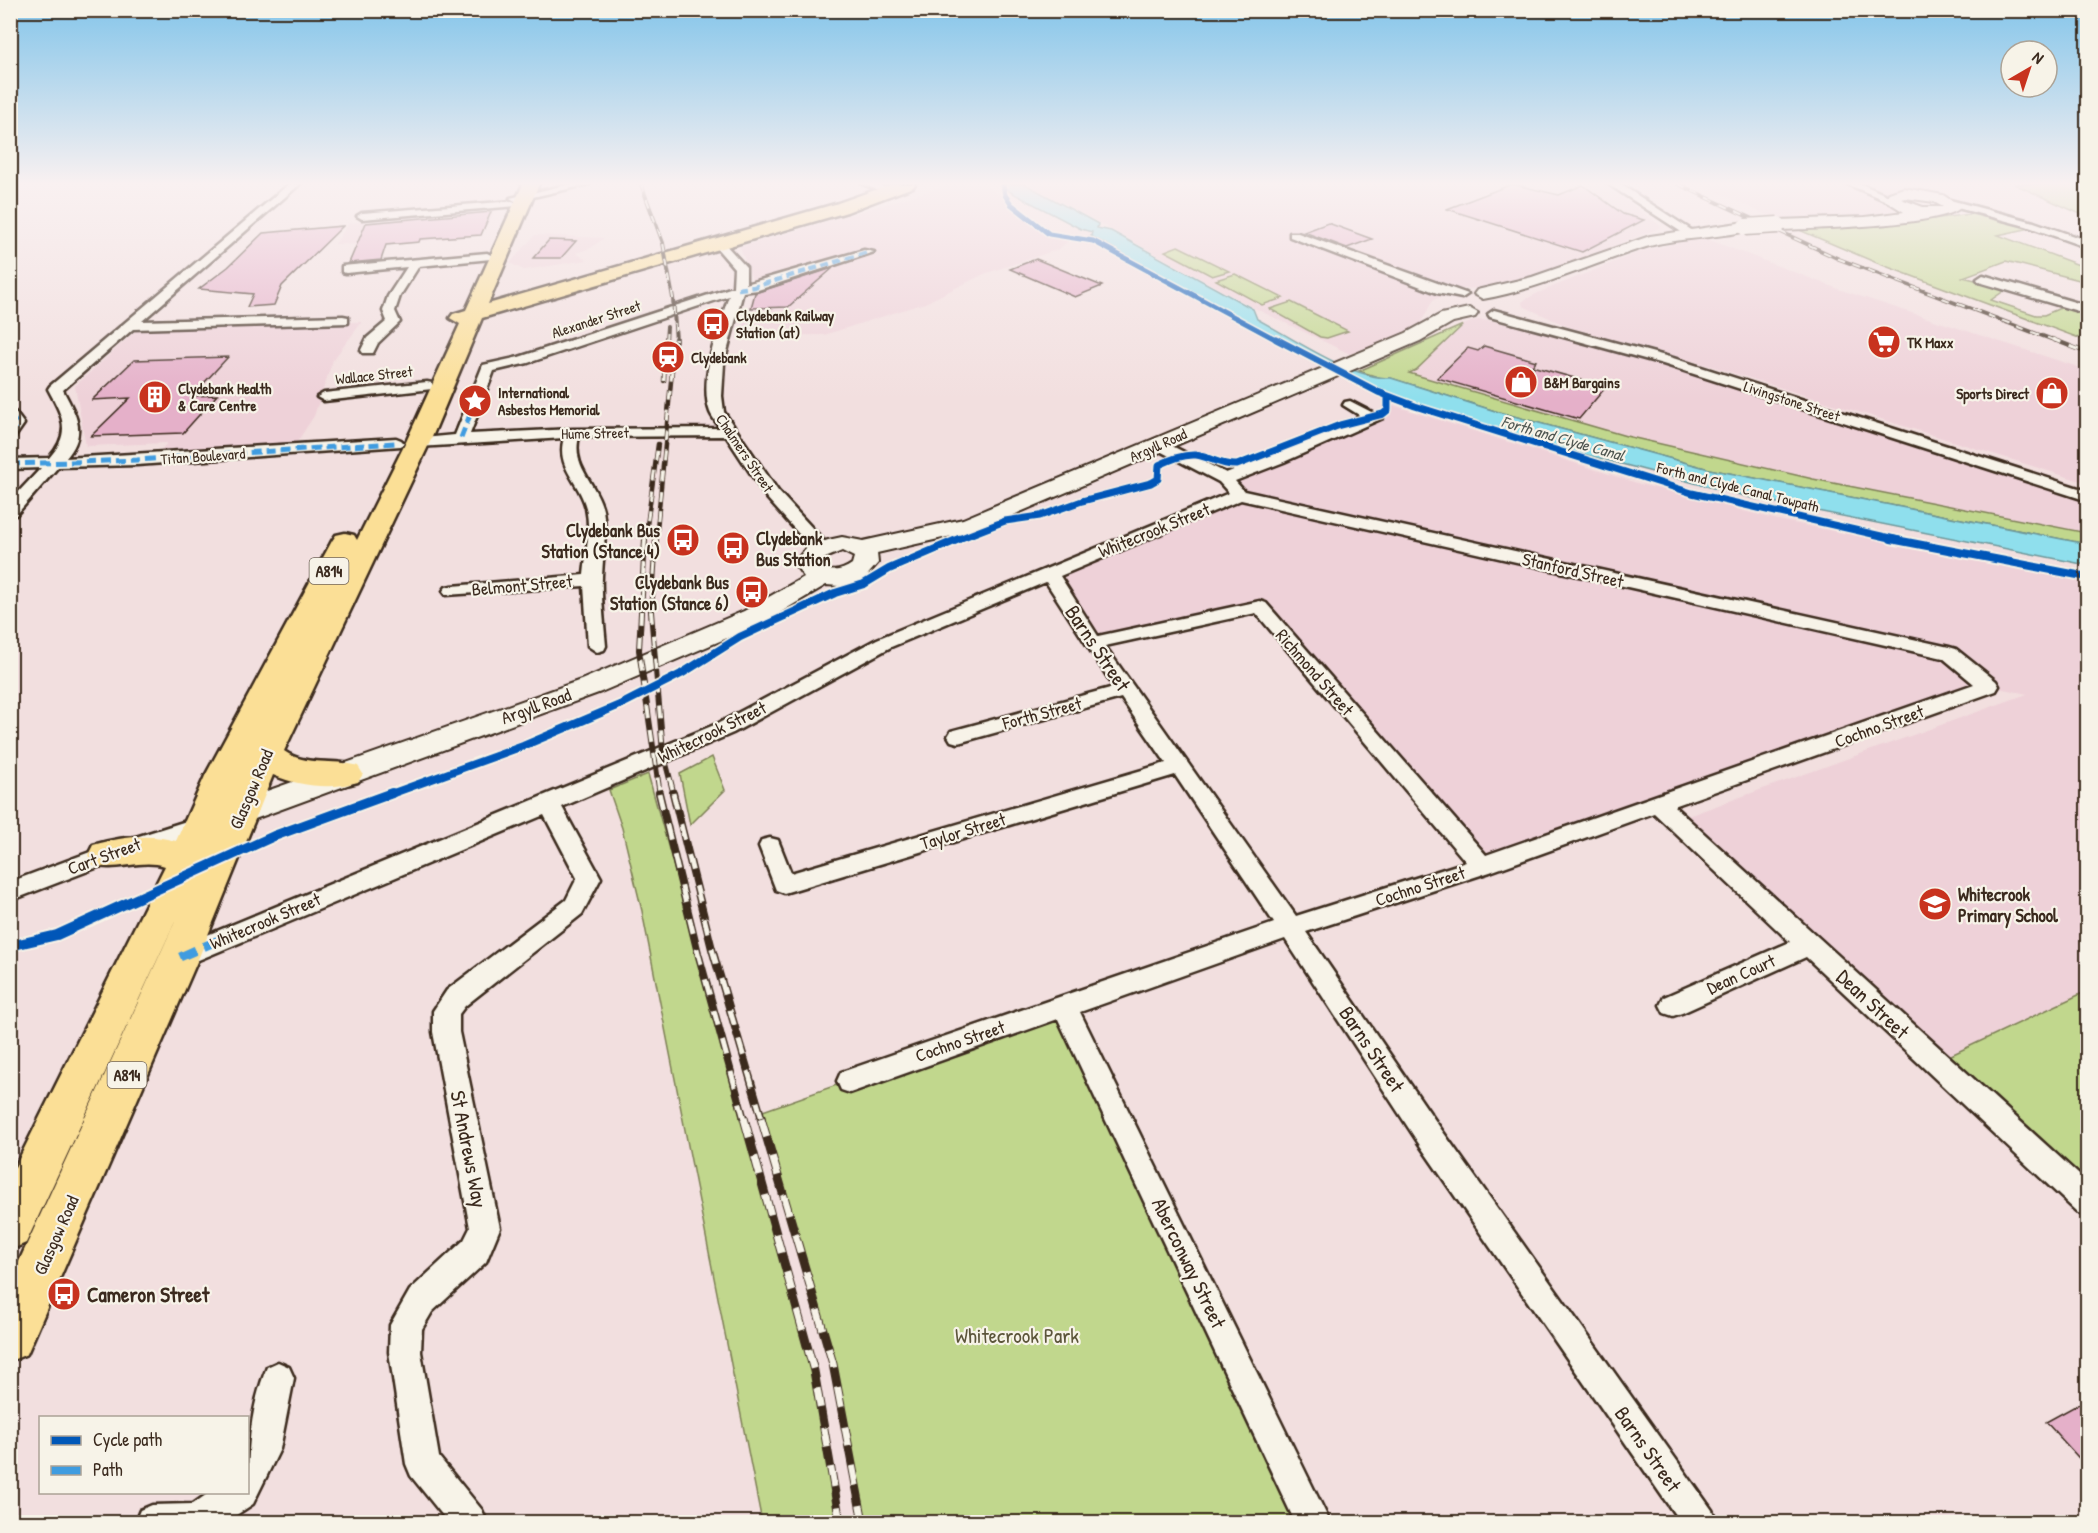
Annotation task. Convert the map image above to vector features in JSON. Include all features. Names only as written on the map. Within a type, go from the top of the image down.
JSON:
[{"type":"main road","name":"A814","points":[[468,315],[494,256]]},
{"type":"main road","points":[[468,315],[678,256]]},
{"type":"main road","name":"A814","points":[[468,315],[487,257]]},
{"type":"main road","name":"Glasgow Road","points":[[10,1227],[191,842],[407,442],[427,386],[468,315]]},
{"type":"main road","name":"Glasgow Road","points":[[10,1337],[180,957],[266,754],[407,442],[468,315]]},
{"type":"main road","points":[[266,754],[291,771],[310,774],[346,774]]},
{"type":"main road","points":[[106,855],[142,849],[160,850],[191,842],[241,812]]},
{"type":"street","points":[[10,512],[69,445],[71,418],[55,388],[212,256]]},
{"type":"street","name":"Chalmers Street","points":[[730,256],[740,267],[741,281],[723,340],[714,398],[717,412],[728,432],[772,494],[821,548]]},
{"type":"street","name":"Alexander Street","points":[[461,438],[488,368],[494,365],[523,360],[738,289],[754,287],[856,256]]},
{"type":"street","points":[[1343,256],[1450,301],[1483,294],[1503,304]]},
{"type":"street","name":"Argyll Road","points":[[821,548],[842,544],[861,549],[969,525],[1413,337],[1450,301],[1469,314],[1503,304],[1554,277],[1608,256]]},
{"type":"street","points":[[346,269],[487,257]]},
{"type":"street","points":[[368,350],[372,341],[394,322],[389,311],[394,296],[414,265]]},
{"type":"street","points":[[1983,279],[2088,310]]},
{"type":"street","name":"Livingstone Street","points":[[1503,304],[2088,483]]},
{"type":"street","name":"Livingstone Street","points":[[1503,304],[1668,361],[2088,496]]},
{"type":"street","points":[[131,325],[343,320]]},
{"type":"street","name":"Wallace Street","points":[[324,397],[427,386]]},
{"type":"street","points":[[1225,479],[1376,418],[1350,405]]},
{"type":"street","points":[[10,415],[17,424],[10,434]]},
{"type":"street","name":"Hume Street","points":[[407,442],[573,433],[728,432]]},
{"type":"street","name":"Belmont Street","points":[[573,433],[567,455],[572,470],[593,503],[596,519],[592,580],[597,646]]},
{"type":"street","name":"Titan Boulevard","points":[[10,464],[52,464],[407,442]]},
{"type":"street","points":[[1159,445],[1225,479],[1239,495]]},
{"type":"street","name":"Whitecrook Street","points":[[180,957],[726,728],[884,643],[1239,495]]},
{"type":"street","name":"Stanford Street","points":[[1239,495],[1949,652],[1989,686]]},
{"type":"street","points":[[821,548],[808,560],[808,567],[822,577],[845,577],[856,573],[867,561],[861,549]]},
{"type":"street","name":"Barns Street","points":[[1049,573],[1093,643],[1181,766],[1291,927],[1431,1138],[1700,1522]]},
{"type":"street","name":"Argyll Road","points":[[241,812],[611,678],[753,617],[822,577]]},
{"type":"street","name":"Belmont Street","points":[[452,591],[592,580]]},
{"type":"street","name":"Richmond Street","points":[[1093,643],[1260,607],[1482,866]]},
{"type":"street","name":"Cochno Street","points":[[850,1081],[1291,927],[1482,866],[1659,805],[1989,686]]},
{"type":"street","name":"Forth Street","points":[[958,736],[1126,690]]},
{"type":"street","name":"Taylor Street","points":[[770,846],[784,884],[1181,766]]},
{"type":"street","name":"St Andrews Way","points":[[470,1522],[423,1464],[405,1352],[406,1325],[421,1301],[475,1251],[485,1228],[446,1032],[446,1011],[456,998],[574,907],[586,888],[589,878],[549,804]]},
{"type":"street","name":"Dean Street","points":[[1659,805],[2088,1203]]},
{"type":"street","name":"Cart Street","points":[[10,892],[106,855]]},
{"type":"street","name":"Dean Court","points":[[1673,1005],[1810,944]]},
{"type":"street","name":"Aberconway Street","points":[[1064,1005],[1313,1522]]},
{"type":"street","points":[[249,1478],[263,1449],[278,1378]]},
{"type":"street","points":[[153,1522],[198,1521],[238,1494]]},
{"type":"shaded area","points":[[517,256],[580,256],[587,260],[524,270],[510,263]]},
{"type":"shaded area","points":[[743,256],[1039,256],[984,274],[925,303],[824,335],[740,336],[755,287]]},
{"type":"shaded area","points":[[1158,256],[1590,256],[1510,287],[1461,289],[1433,300],[1419,326],[1350,354],[1256,309]]},
{"type":"shaded area","points":[[1630,256],[1751,256],[1841,290],[2087,370],[2087,483],[1714,367],[1569,327],[1523,306],[1522,302],[1540,292]]},
{"type":"shaded area","points":[[1477,320],[1493,321],[1631,351],[2087,496],[2087,533],[1813,479],[1626,436],[1408,373],[1463,325]]},
{"type":"shaded area","points":[[362,322],[333,360],[314,416],[297,442],[161,450],[167,443],[86,446],[75,386],[138,329],[148,326]]},
{"type":"shaded area","points":[[1392,405],[1640,484],[1778,520],[2087,582],[2087,991],[1949,1056],[1688,816],[2027,694],[1989,686],[1482,866],[1260,607],[1093,643],[1049,573],[1238,496],[1225,479],[1376,418]]},
{"type":"green space","points":[[1174,256],[1197,256],[1229,271],[1212,276]]},
{"type":"green space","points":[[1859,256],[2053,256],[2087,268],[2087,282],[2006,261],[1963,277],[2008,288],[1991,300],[2036,315],[2044,315],[2065,306],[2087,311],[2087,341]]},
{"type":"green space","points":[[1235,274],[1283,298],[1262,305],[1216,280]]},
{"type":"green space","points":[[1291,302],[1348,331],[1327,338],[1320,337],[1270,309]]},
{"type":"green space","points":[[1463,325],[1416,370],[1409,373],[1626,436],[1813,479],[2087,533],[2087,544],[1709,469],[1495,411],[1391,378],[1381,378],[1359,371]]},
{"type":"green space","points":[[712,757],[725,790],[690,825],[680,774]]},
{"type":"green space","points":[[648,774],[814,1371],[840,1522],[762,1522],[642,911],[622,828],[609,790]]},
{"type":"green space","points":[[2087,991],[2087,1184],[1949,1056]]},
{"type":"green space","name":"Whitecrook Park","points":[[1064,1005],[1313,1522],[863,1522],[833,1364],[760,1112]]},
{"type":"water","name":"Forth and Clyde Canal","points":[[1127,256],[1156,256],[1253,309],[1257,319],[1322,356],[1358,372],[1375,377],[1391,378],[1495,411],[1709,469],[2087,544],[2087,565],[1752,498],[1545,444],[1410,402],[1372,387],[1310,356]]},
{"type":"building","points":[[240,256],[313,256],[282,286],[274,305],[247,307],[253,294],[199,289]]},
{"type":"building","points":[[352,256],[382,256],[381,260],[349,263]]},
{"type":"building","points":[[535,256],[563,256],[561,258],[533,258]]},
{"type":"building","points":[[1036,259],[1102,286],[1075,297],[1010,269]]},
{"type":"building","points":[[833,268],[788,307],[751,308],[755,293]]},
{"type":"building","name":"B&M Bargains","points":[[1484,346],[1536,361],[1532,366],[1606,387],[1579,419],[1437,378],[1468,348],[1478,351]]},
{"type":"building","name":"Clydebank Health & Care Centre","points":[[228,357],[192,396],[217,395],[183,433],[91,436],[130,398],[92,400],[134,360]]},
{"type":"building","points":[[2088,1399],[2088,1468],[2046,1422]]},
{"type":"railway","points":[[665,256],[673,298],[676,341]]},
{"type":"railway","points":[[1832,256],[2056,341]]},
{"type":"railway","points":[[666,341],[667,327]]},
{"type":"railway","points":[[664,381],[666,339]]},
{"type":"railway","points":[[656,540],[675,339]]},
{"type":"railway","points":[[2052,339],[2088,353]]},
{"type":"railway","points":[[645,540],[658,444]]},
{"type":"railway","points":[[645,539],[639,650],[660,795]]},
{"type":"railway","points":[[656,539],[651,612],[663,752],[674,795]]},
{"type":"railway","points":[[659,793],[698,953],[744,1119]]},
{"type":"railway","points":[[673,793],[712,949],[762,1119]]},
{"type":"railway","points":[[744,1118],[814,1371],[840,1522]]},
{"type":"railway","points":[[761,1118],[833,1364],[863,1522]]},
{"type":"marked path","points":[[738,289],[754,287],[856,256]]},
{"type":"marked path","points":[[461,438],[482,384]]},
{"type":"marked path","points":[[10,415],[17,424],[10,434]]},
{"type":"marked path","points":[[10,464],[137,460],[396,443]]},
{"type":"marked path","points":[[180,957],[221,939]]},
{"type":"cycle path","name":"Forth and Clyde Canal Towpath","points":[[1120,256],[1307,356],[1378,392],[1415,406],[1622,472],[1741,506],[2088,577]]},
{"type":"cycle path","points":[[10,946],[57,935],[274,836],[523,746],[622,704],[681,674],[740,637],[835,593],[864,584],[889,569],[946,544],[1005,521],[1040,516],[1082,501],[1151,483],[1158,479],[1159,465],[1183,456],[1197,455],[1224,465],[1237,465],[1340,425],[1383,414],[1388,410],[1388,397]]},
{"type":"place","name":"Clydebank Railway Station (at)","points":[[713,324]]},
{"type":"place","name":"TK Maxx","points":[[1884,342]]},
{"type":"place","name":"Clydebank","points":[[668,357]]},
{"type":"place","name":"B&M Bargains","points":[[1521,382]]},
{"type":"place","name":"Sports Direct","points":[[2052,393]]},
{"type":"place","name":"Clydebank Health & Care Centre","points":[[155,397]]},
{"type":"place","name":"International Asbestos Memorial","points":[[475,401]]},
{"type":"place","name":"Clydebank Bus Station (Stance 4)","points":[[683,540]]},
{"type":"place","name":"Clydebank Bus Station","points":[[733,548]]},
{"type":"place","name":"Clydebank Bus Station (Stance 6)","points":[[752,592]]},
{"type":"place","name":"Whitecrook Primary School","points":[[1935,904]]},
{"type":"place","name":"Cameron Street","points":[[64,1294]]}]
